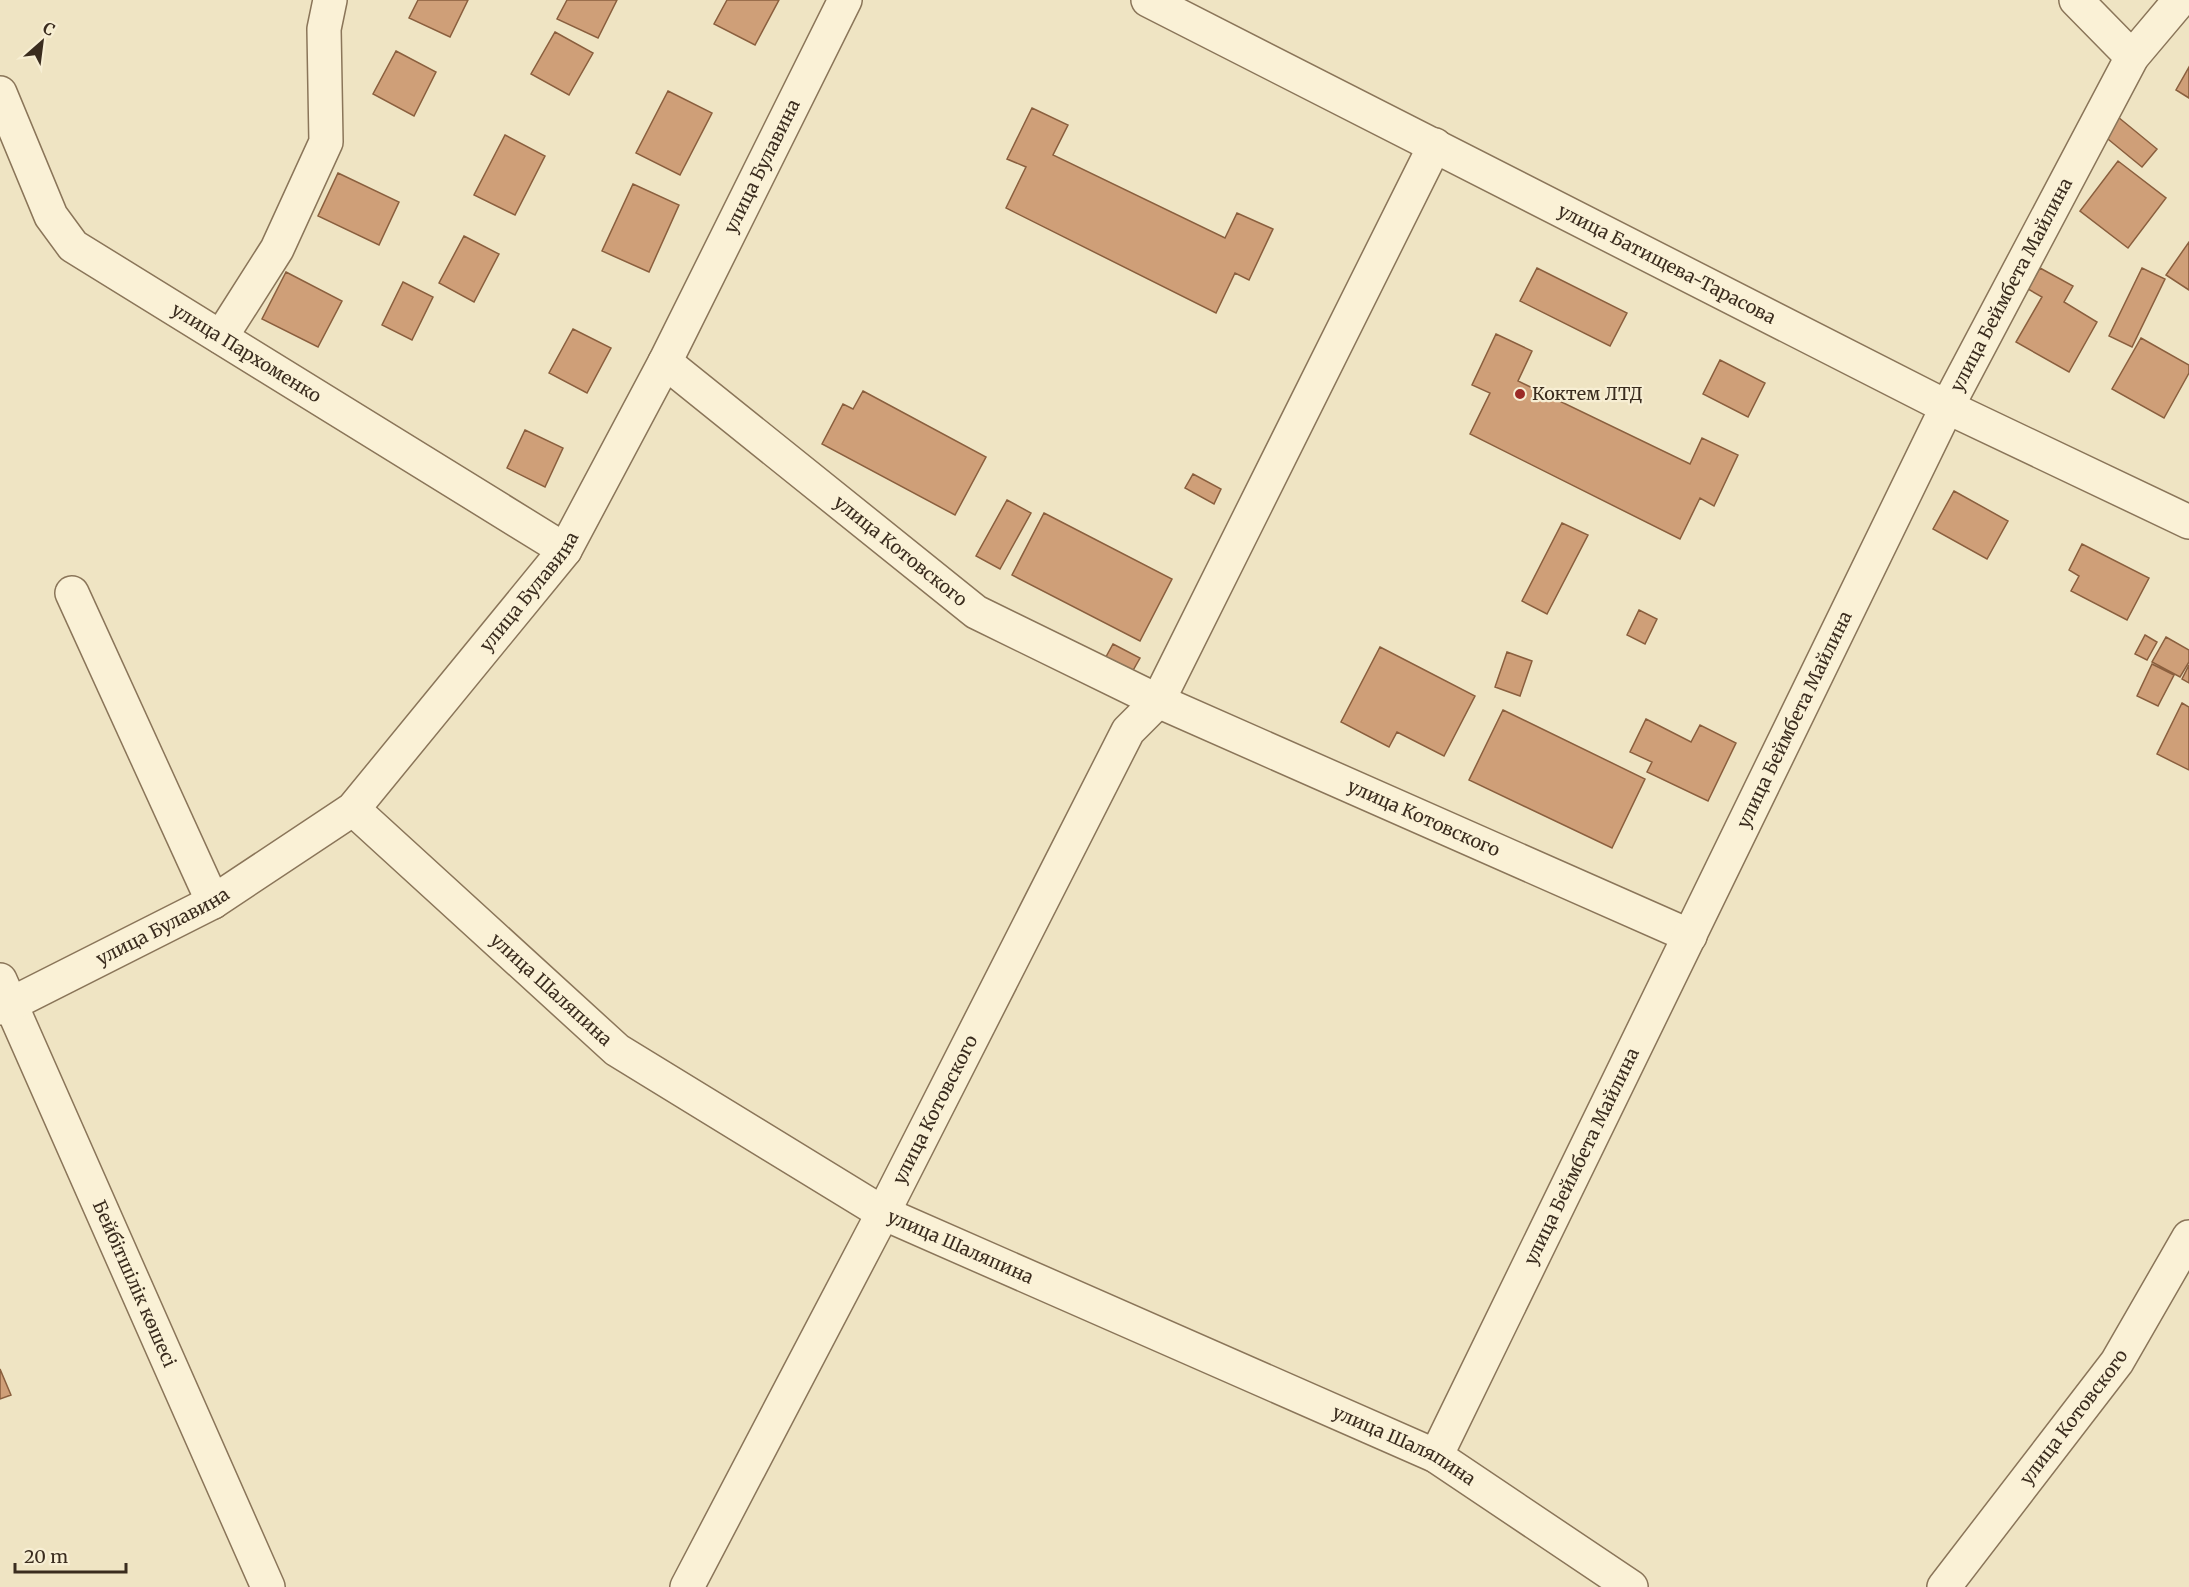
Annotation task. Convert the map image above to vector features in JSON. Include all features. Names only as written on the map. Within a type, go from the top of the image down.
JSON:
[{"type":"street","points":[[221,337],[277,249],[326,142],[324,29],[330,0]]},
{"type":"street","name":"улица Булавина","points":[[4,997],[213,902],[353,809],[565,550],[665,362],[845,0]]},
{"type":"street","name":"улица Батищева-Тарасова","points":[[1148,0],[1947,407],[2189,522]]},
{"type":"street","points":[[2076,0],[2132,57]]},
{"type":"street","name":"улица Беймбета Майлина","points":[[1436,1456],[1947,407],[2132,57],[2180,0]]},
{"type":"street","name":"улица Пархоменко","points":[[0,93],[51,216],[73,246],[565,550]]},
{"type":"street","points":[[1158,701],[1435,145]]},
{"type":"street","name":"улица Котовского","points":[[665,362],[976,612],[1158,701],[1690,936]]},
{"type":"street","points":[[72,593],[213,902]]},
{"type":"street","name":"улица Котовского","points":[[687,1587],[883,1213],[1128,730],[1158,701]]},
{"type":"street","name":"улица Шаляпина","points":[[353,809],[617,1050],[883,1213],[1436,1456],[1631,1587]]},
{"type":"street","name":"Бейбітшілік көшесі","points":[[4,997],[268,1587]]},
{"type":"street","name":"улица Котовского","points":[[1944,1587],[2117,1362],[2189,1237]]},
{"type":"building","points":[[418,0],[468,0],[450,37],[409,18]]},
{"type":"building","points":[[567,0],[617,0],[598,38],[557,19]]},
{"type":"building","points":[[727,0],[779,0],[755,45],[714,24]]},
{"type":"building","points":[[555,32],[593,53],[569,95],[531,74]]},
{"type":"building","points":[[396,51],[436,72],[414,116],[373,94]]},
{"type":"building","points":[[2189,67],[2189,98],[2176,90]]},
{"type":"building","points":[[668,91],[712,113],[680,175],[636,153]]},
{"type":"building","points":[[1032,108],[1068,125],[1053,155],[1225,238],[1237,213],[1273,229],[1249,280],[1235,273],[1216,313],[1006,208],[1026,167],[1007,159]]},
{"type":"building","points":[[2118,117],[2157,149],[2142,167],[2103,135]]},
{"type":"building","points":[[505,135],[545,156],[515,215],[474,195]]},
{"type":"building","points":[[2118,161],[2166,198],[2128,248],[2080,211]]},
{"type":"building","points":[[338,173],[399,202],[379,245],[318,216]]},
{"type":"building","points":[[633,184],[679,205],[649,272],[602,251]]},
{"type":"building","points":[[464,236],[499,254],[474,302],[439,283]]},
{"type":"building","points":[[2189,242],[2189,290],[2166,275]]},
{"type":"building","points":[[1537,268],[1627,313],[1610,346],[1520,301]]},
{"type":"building","points":[[2040,268],[2073,286],[2064,302],[2097,322],[2069,372],[2016,342],[2042,297],[2028,289]]},
{"type":"building","points":[[2142,268],[2165,279],[2132,347],[2109,336]]},
{"type":"building","points":[[286,272],[342,301],[318,347],[262,319]]},
{"type":"building","points":[[403,282],[433,297],[412,340],[382,325]]},
{"type":"building","points":[[573,329],[611,348],[587,393],[549,373]]},
{"type":"building","points":[[1496,334],[1532,351],[1518,381],[1690,464],[1702,438],[1738,455],[1714,506],[1700,498],[1680,539],[1470,434],[1490,393],[1472,385]]},
{"type":"building","points":[[2141,338],[2189,365],[2189,373],[2164,418],[2112,389]]},
{"type":"building","points":[[1720,360],[1765,383],[1748,417],[1703,394]]},
{"type":"building","points":[[863,391],[986,457],[955,515],[822,444],[843,404],[853,409]]},
{"type":"building","points":[[525,430],[563,448],[545,487],[507,468]]},
{"type":"building","points":[[1193,474],[1221,489],[1214,504],[1185,488]]},
{"type":"building","points":[[1954,491],[2008,521],[1987,559],[1933,529]]},
{"type":"building","points":[[1007,500],[1031,513],[1000,569],[976,556]]},
{"type":"building","points":[[1044,513],[1172,579],[1140,641],[1012,575]]},
{"type":"building","points":[[1562,523],[1588,535],[1547,614],[1522,601]]},
{"type":"building","points":[[2082,544],[2149,578],[2127,620],[2071,591],[2079,576],[2069,570]]},
{"type":"building","points":[[1639,610],[1657,619],[1645,644],[1627,635]]},
{"type":"building","points":[[2145,635],[2157,642],[2147,660],[2135,654]]},
{"type":"building","points":[[2166,637],[2189,650],[2189,662],[2180,677],[2152,662]]},
{"type":"building","points":[[1113,644],[1140,658],[1127,681],[1101,666]]},
{"type":"building","points":[[1380,647],[1475,696],[1444,756],[1397,732],[1389,747],[1341,722]]},
{"type":"building","points":[[1507,652],[1532,661],[1520,696],[1495,687]]},
{"type":"building","points":[[2152,664],[2174,675],[2158,706],[2137,696]]},
{"type":"building","points":[[2189,665],[2189,683],[2182,679]]},
{"type":"building","points":[[2182,703],[2189,707],[2189,770],[2157,754]]},
{"type":"building","points":[[1503,710],[1645,779],[1612,848],[1469,780]]},
{"type":"building","points":[[1646,719],[1691,742],[1700,725],[1736,743],[1708,801],[1647,772],[1652,762],[1630,752]]},
{"type":"building","points":[[0,1369],[11,1395],[0,1399]]},
{"type":"place","name":"Коктем ЛТД","points":[[1520,394]]}]
